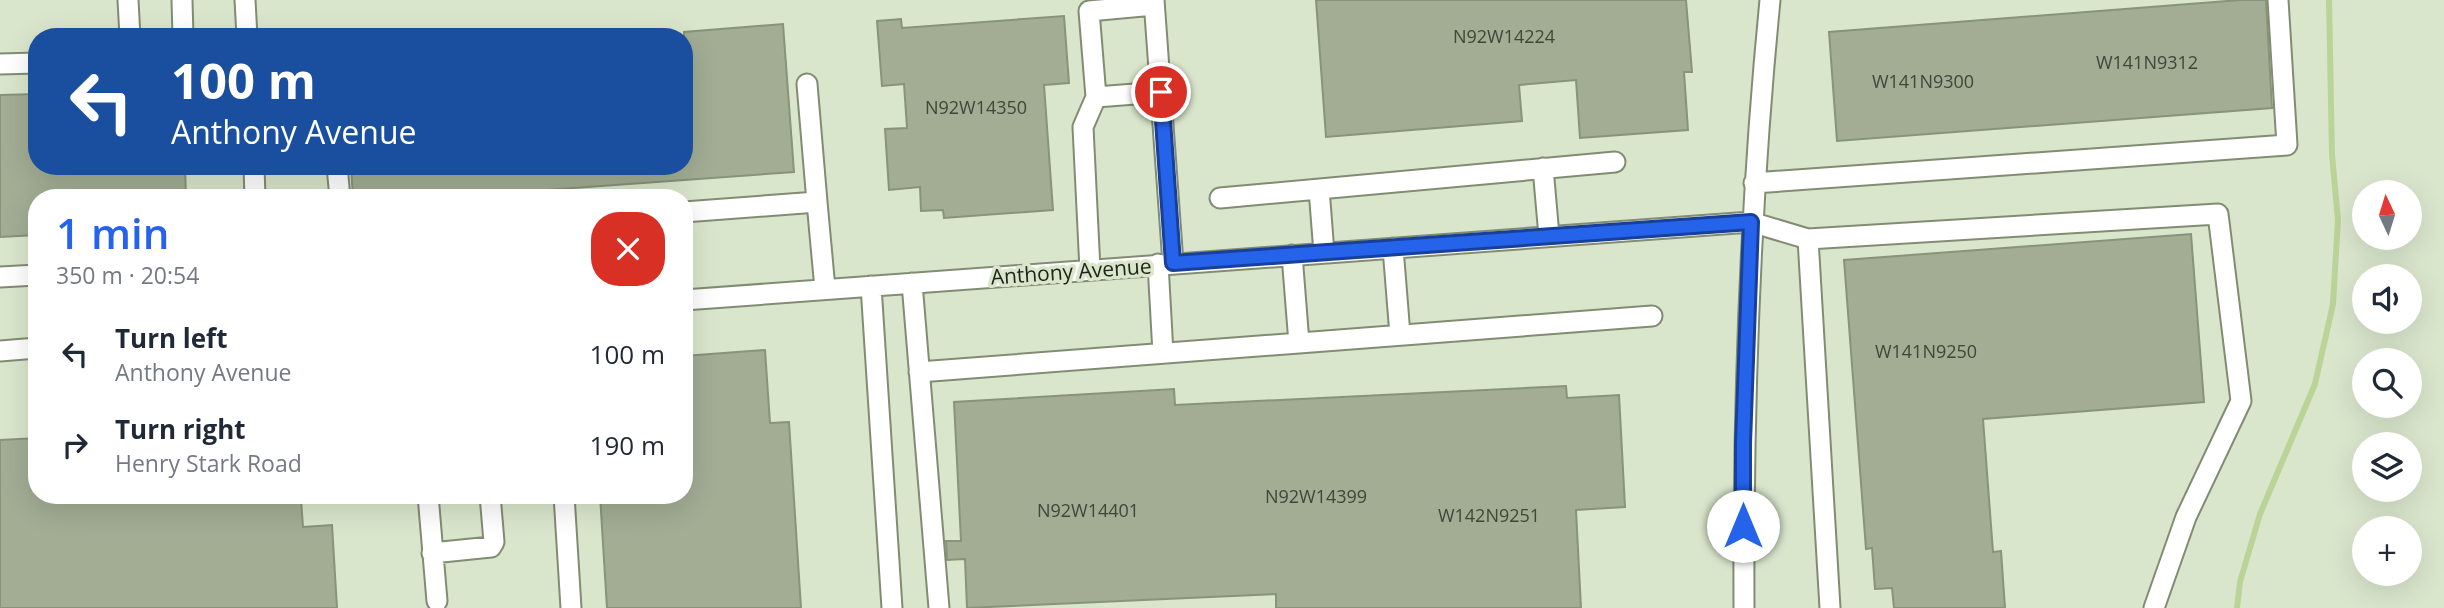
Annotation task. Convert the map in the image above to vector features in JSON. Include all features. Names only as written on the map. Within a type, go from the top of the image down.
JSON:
[{"type":"street","points":[[128,0],[130,28]]},
{"type":"street","points":[[182,0],[183,28]]},
{"type":"street","points":[[246,0],[247,28]]},
{"type":"street","points":[[1744,608],[1743,443],[1751,222],[1770,0]]},
{"type":"street","points":[[1754,183],[2287,145],[2278,0]]},
{"type":"street","points":[[1090,270],[1083,127],[1096,97],[1089,11],[1154,3],[1161,92],[1166,264],[1163,353]]},
{"type":"street","points":[[0,64],[28,62]]},
{"type":"street","points":[[807,83],[825,289]]},
{"type":"street","points":[[1096,97],[1161,92]]},
{"type":"street","points":[[1220,198],[1615,162]]},
{"type":"street","points":[[1543,168],[1549,236]]},
{"type":"street","points":[[1319,189],[1324,253]]},
{"type":"street","points":[[693,211],[817,202]]},
{"type":"street","points":[[1751,222],[1808,239],[2218,214],[2241,401],[2186,517],[2154,608]]},
{"type":"street","name":"Anthony Avenue","points":[[693,299],[1751,222]]},
{"type":"street","points":[[1808,239],[1830,608]]},
{"type":"street","points":[[1392,248],[1400,335]]},
{"type":"street","points":[[1292,255],[1300,343]]},
{"type":"street","points":[[0,277],[28,275]]},
{"type":"street","points":[[912,283],[939,608]]},
{"type":"street","points":[[872,286],[892,608]]},
{"type":"street","points":[[919,372],[1652,316]]},
{"type":"street","points":[[0,351],[28,349]]},
{"type":"street","points":[[429,504],[437,601]]},
{"type":"street","points":[[432,552],[491,547],[494,542],[491,504]]},
{"type":"street","points":[[565,504],[571,608]]},
{"type":"building","points":[[1316,0],[1686,0],[1692,72],[1684,72],[1688,130],[1580,138],[1576,80],[1519,85],[1522,121],[1326,137]]},
{"type":"building","points":[[2266,0],[2272,108],[1837,141],[1829,32]]},
{"type":"building","points":[[1064,16],[1069,83],[1044,85],[1053,210],[944,218],[943,210],[921,211],[920,187],[889,190],[885,129],[907,128],[904,84],[882,86],[877,21],[901,19],[902,28]]},
{"type":"building","points":[[783,24],[794,172],[559,189],[352,189],[352,175],[693,175],[693,31]]},
{"type":"building","points":[[28,94],[28,175],[185,175],[186,189],[28,189],[28,235],[0,237],[0,95]]},
{"type":"building","points":[[2191,234],[2204,402],[1983,419],[1993,552],[2001,551],[2005,608],[1894,608],[1892,588],[1875,589],[1872,548],[1866,549],[1844,260]]},
{"type":"building","points":[[765,350],[770,423],[789,422],[801,608],[607,608],[601,504],[693,504],[693,355]]},
{"type":"building","points":[[1566,386],[1567,398],[1619,395],[1625,507],[1576,510],[1581,608],[1276,608],[1276,594],[967,608],[965,559],[947,560],[946,541],[961,541],[954,402],[1174,389],[1175,405]]},
{"type":"building","points":[[28,438],[28,504],[301,504],[303,527],[332,525],[337,608],[0,608],[0,440]]},
{"type":"waterway","points":[[2237,608],[2240,582],[2260,514],[2315,384],[2333,304],[2338,220],[2332,155],[2329,0]]},
{"type":"route","points":[[1161,92],[1173,263],[1751,222],[1743,443],[1743,526]]}]
